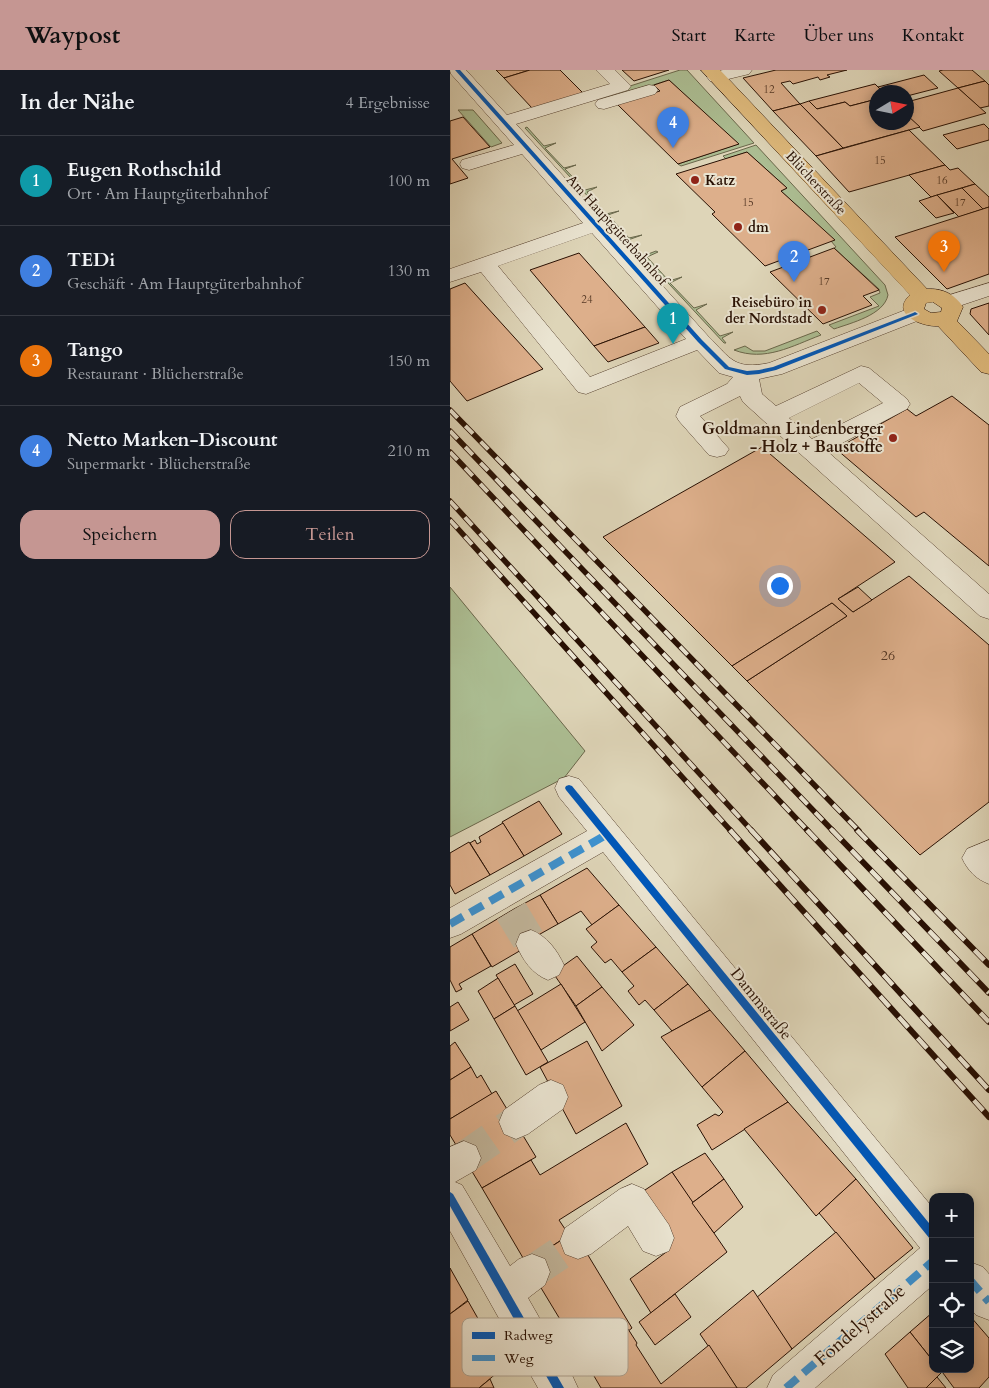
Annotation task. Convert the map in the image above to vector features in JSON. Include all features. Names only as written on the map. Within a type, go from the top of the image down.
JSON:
[{"type":"main road","name":"Blücherstraße","points":[[713,73],[918,305]]},
{"type":"main road","points":[[918,305],[928,321],[947,311],[989,367]]},
{"type":"street","name":"Am Hauptgüterbahnhof","points":[[457,70],[700,341],[727,368],[748,373],[774,369],[918,305]]},
{"type":"street","points":[[504,122],[622,86],[605,70]]},
{"type":"street","points":[[713,73],[743,70]]},
{"type":"street","points":[[589,108],[649,90]]},
{"type":"street","points":[[469,164],[526,146]]},
{"type":"street","points":[[450,276],[596,225]]},
{"type":"street","points":[[484,264],[586,387],[700,341]]},
{"type":"street","points":[[947,311],[989,289]]},
{"type":"street","points":[[748,373],[751,397],[989,609]]},
{"type":"street","points":[[717,449],[687,416],[688,412],[735,388],[748,373]]},
{"type":"street","points":[[773,417],[861,373],[899,404],[810,450]]},
{"type":"street","name":"Dammstraße","points":[[569,788],[929,1231]]},
{"type":"street","points":[[450,924],[506,903],[606,835]]},
{"type":"street","points":[[989,853],[978,858],[989,871]]},
{"type":"street","points":[[516,1122],[550,1097]]},
{"type":"street","points":[[450,1197],[518,1318]]},
{"type":"street","points":[[578,1241],[632,1201],[656,1238]]},
{"type":"street","name":"Fondelystraße","points":[[786,1388],[929,1264]]},
{"type":"street","points":[[504,1293],[532,1272]]},
{"type":"street","points":[[973,1283],[989,1302]]},
{"type":"street","points":[[552,1376],[559,1388]]},
{"type":"green space","points":[[680,70],[687,70],[754,143],[681,166],[678,164],[738,144],[669,80],[602,101],[599,98],[602,95]]},
{"type":"green space","points":[[458,110],[473,110],[502,143],[491,147]]},
{"type":"green space","points":[[527,127],[544,146],[556,143],[545,148],[564,168],[576,165],[565,169],[585,190],[597,187],[587,192],[606,214],[619,211],[608,215],[629,238],[642,235],[628,240],[525,128]]},
{"type":"green space","points":[[756,145],[885,285],[888,295],[885,302],[874,313],[834,329],[829,325],[879,306],[870,297],[880,293],[879,289],[834,248],[836,247],[831,241],[834,240],[781,191],[787,188],[747,152],[726,159],[723,156]]},
{"type":"green space","points":[[658,252],[647,257],[669,281],[682,277],[670,283],[694,308],[707,304],[696,310],[720,336],[733,332],[722,338],[726,343],[643,256]]},
{"type":"green space","points":[[817,331],[821,335],[778,351],[757,354],[734,350],[745,346],[753,351],[765,351]]},
{"type":"green space","points":[[450,587],[585,751],[564,778],[450,837]]},
{"type":"building","points":[[496,70],[530,70],[504,78]]},
{"type":"building","points":[[530,70],[560,70],[583,93],[532,108],[504,78]]},
{"type":"building","points":[[622,70],[669,70],[634,81]]},
{"type":"building","points":[[776,70],[847,70],[827,75],[830,77],[820,80],[818,77],[793,84],[790,81],[781,83],[800,104],[773,111],[743,78]]},
{"type":"building","points":[[972,70],[985,81],[958,88],[939,71]]},
{"type":"building","points":[[924,75],[938,88],[914,94],[914,85],[886,85]]},
{"type":"building","points":[[669,80],[739,144],[678,164],[617,104],[660,91],[654,85]]},
{"type":"building","points":[[985,81],[989,85],[989,106],[980,108],[958,88]]},
{"type":"building","points":[[869,86],[869,101],[850,106],[845,102],[817,109],[809,101]]},
{"type":"building","points":[[958,88],[986,113],[923,131],[914,122],[914,100]]},
{"type":"building","points":[[809,101],[817,109],[845,102],[850,106],[869,101],[869,130],[909,130],[843,148],[800,104]]},
{"type":"building","points":[[800,104],[843,148],[816,156],[773,111]]},
{"type":"building","points":[[463,117],[490,147],[452,159],[468,178],[450,184],[450,121]]},
{"type":"building","points":[[914,121],[920,127],[914,129]]},
{"type":"building","points":[[984,124],[989,129],[989,140],[957,149],[943,135]]},
{"type":"building","points":[[909,130],[945,165],[849,192],[816,156]]},
{"type":"building","points":[[747,152],[787,188],[781,191],[835,240],[765,266],[712,214],[715,212],[676,174]]},
{"type":"building","points":[[945,165],[950,170],[958,168],[975,184],[931,197],[909,175]]},
{"type":"building","points":[[975,184],[989,197],[989,207],[983,209],[962,188]]},
{"type":"building","points":[[962,188],[983,209],[959,217],[937,195]]},
{"type":"building","points":[[937,195],[954,213],[936,218],[919,201]]},
{"type":"building","points":[[989,207],[989,274],[947,289],[895,237]]},
{"type":"building","points":[[834,248],[879,290],[863,296],[872,305],[823,324],[770,272]]},
{"type":"building","points":[[579,253],[645,327],[594,346],[530,270]]},
{"type":"building","points":[[465,283],[543,369],[467,401],[450,381],[450,289]]},
{"type":"building","points":[[989,303],[989,335],[970,314],[971,309]]},
{"type":"building","points":[[645,327],[659,343],[608,362],[594,346]]},
{"type":"building","points":[[952,396],[989,425],[989,566],[924,512],[916,517],[836,449],[907,409],[916,416]]},
{"type":"building","points":[[762,447],[895,562],[838,599],[853,612],[909,576],[989,645],[989,802],[920,855],[747,681],[847,616],[832,603],[732,666],[603,537]]},
{"type":"building","points":[[858,587],[872,600],[853,612],[838,599]]},
{"type":"building","points":[[832,603],[847,616],[747,681],[732,666]]},
{"type":"building","points":[[539,801],[562,834],[524,856],[502,822]]},
{"type":"building","points":[[503,823],[524,856],[490,875],[470,843],[475,840],[477,844],[481,842],[479,837]]},
{"type":"building","points":[[469,842],[490,875],[455,894],[450,885],[450,853]]},
{"type":"building","points":[[587,868],[619,905],[592,925],[581,911],[558,924],[540,895]]},
{"type":"building","points":[[540,895],[558,924],[533,938],[514,909]]},
{"type":"building","points":[[619,905],[656,947],[622,972],[611,959],[605,963],[591,947],[597,942],[586,929]]},
{"type":"building","points":[[514,909],[535,942],[492,967],[472,934]]},
{"type":"building","points":[[472,934],[491,966],[459,984],[462,989],[456,992],[450,980],[450,947]]},
{"type":"building","points":[[656,947],[688,984],[654,1010],[645,1000],[639,1005],[628,991],[634,986],[622,972]]},
{"type":"building","points":[[577,956],[602,987],[576,1006],[553,973]]},
{"type":"building","points":[[515,964],[533,994],[514,1005],[496,975]]},
{"type":"building","points":[[498,978],[515,1006],[494,1019],[478,991]]},
{"type":"building","points":[[561,984],[585,1022],[541,1050],[517,1011]]},
{"type":"building","points":[[688,984],[710,1010],[672,1031],[654,1010]]},
{"type":"building","points":[[602,987],[634,1025],[602,1051],[576,1006]]},
{"type":"building","points":[[458,1002],[469,1020],[450,1031],[450,1007]]},
{"type":"building","points":[[515,1006],[548,1062],[526,1075],[494,1019]]},
{"type":"building","points":[[710,1010],[745,1051],[702,1087],[661,1037]]},
{"type":"building","points":[[587,1041],[622,1106],[576,1134],[540,1067]]},
{"type":"building","points":[[455,1042],[471,1067],[450,1080],[450,1046]]},
{"type":"building","points":[[745,1051],[788,1102],[712,1150],[697,1125],[715,1114],[719,1116],[723,1112],[702,1087]]},
{"type":"building","points":[[471,1067],[477,1078],[481,1075],[492,1094],[450,1119],[450,1080]]},
{"type":"building","points":[[496,1091],[536,1157],[482,1188],[450,1135],[450,1119]]},
{"type":"building","points":[[788,1102],[856,1179],[816,1216],[744,1129]]},
{"type":"building","points":[[626,1123],[648,1164],[559,1220],[569,1235],[526,1263],[482,1188],[531,1160],[540,1175]]},
{"type":"building","points":[[705,1153],[724,1179],[692,1203],[672,1172]]},
{"type":"building","points":[[672,1172],[727,1252],[651,1313],[630,1279],[669,1250],[670,1232],[642,1192]]},
{"type":"building","points":[[724,1179],[743,1207],[714,1233],[692,1203]]},
{"type":"building","points":[[856,1179],[913,1248],[875,1279],[819,1213]]},
{"type":"building","points":[[574,1232],[626,1318],[559,1318],[526,1263]]},
{"type":"building","points":[[836,1232],[875,1279],[792,1349],[756,1298]]},
{"type":"building","points":[[450,1268],[468,1300],[450,1314]]},
{"type":"building","points":[[753,1290],[792,1349],[746,1388],[737,1388],[700,1334]]},
{"type":"building","points":[[675,1294],[691,1317],[655,1345],[639,1322]]},
{"type":"building","points":[[468,1301],[478,1318],[462,1318],[462,1376],[493,1376],[479,1388],[450,1388],[450,1314]]},
{"type":"building","points":[[929,1315],[929,1356],[910,1332]]},
{"type":"building","points":[[628,1321],[632,1328],[628,1331]]},
{"type":"building","points":[[974,1321],[989,1338],[989,1377],[979,1388],[954,1388],[943,1373],[974,1373]]},
{"type":"building","points":[[628,1329],[661,1384],[709,1345],[737,1388],[601,1388],[594,1376],[628,1376]]},
{"type":"building","points":[[910,1332],[929,1356],[929,1373],[941,1373],[926,1388],[908,1388],[885,1354]]},
{"type":"building","points":[[937,1377],[946,1388],[926,1388]]},
{"type":"building","points":[[490,1379],[494,1388],[479,1388]]},
{"type":"tunnel","points":[[511,911],[531,944]]},
{"type":"tunnel","points":[[464,1158],[516,1122]]},
{"type":"tunnel","points":[[532,1272],[578,1241]]},
{"type":"railway","points":[[450,410],[859,831]]},
{"type":"railway","points":[[450,431],[833,831]]},
{"type":"railway","points":[[450,452],[808,831]]},
{"type":"railway","points":[[450,501],[752,831]]},
{"type":"railway","points":[[450,520],[731,831]]},
{"type":"railway","points":[[730,830],[989,1117]]},
{"type":"railway","points":[[751,830],[989,1090]]},
{"type":"railway","points":[[807,830],[989,1022]]},
{"type":"railway","points":[[832,830],[989,993]]},
{"type":"railway","points":[[857,830],[989,965]]},
{"type":"marked path","points":[[450,924],[606,835]]},
{"type":"marked path","points":[[786,1388],[929,1264]]},
{"type":"marked path","points":[[973,1283],[989,1302]]},
{"type":"cycle path","points":[[457,70],[700,341],[727,368],[747,373],[774,369],[915,314]]},
{"type":"cycle path","points":[[569,788],[929,1231]]},
{"type":"cycle path","points":[[450,1197],[519,1318]]},
{"type":"cycle path","points":[[552,1376],[559,1388]]},
{"type":"place","name":"Netto Marken-Discount","points":[[673,148]]},
{"type":"place","name":"Katz","points":[[695,180]]},
{"type":"place","name":"dm","points":[[738,227]]},
{"type":"place","name":"Tango","points":[[944,272]]},
{"type":"place","name":"TEDi","points":[[794,282]]},
{"type":"place","name":"Reisebüro in der Nordstadt","points":[[822,310]]},
{"type":"place","name":"Eugen Rothschild","points":[[673,344]]},
{"type":"place","name":"Goldmann Lindenberger - Holz + Baustoffe","points":[[893,438]]}]
